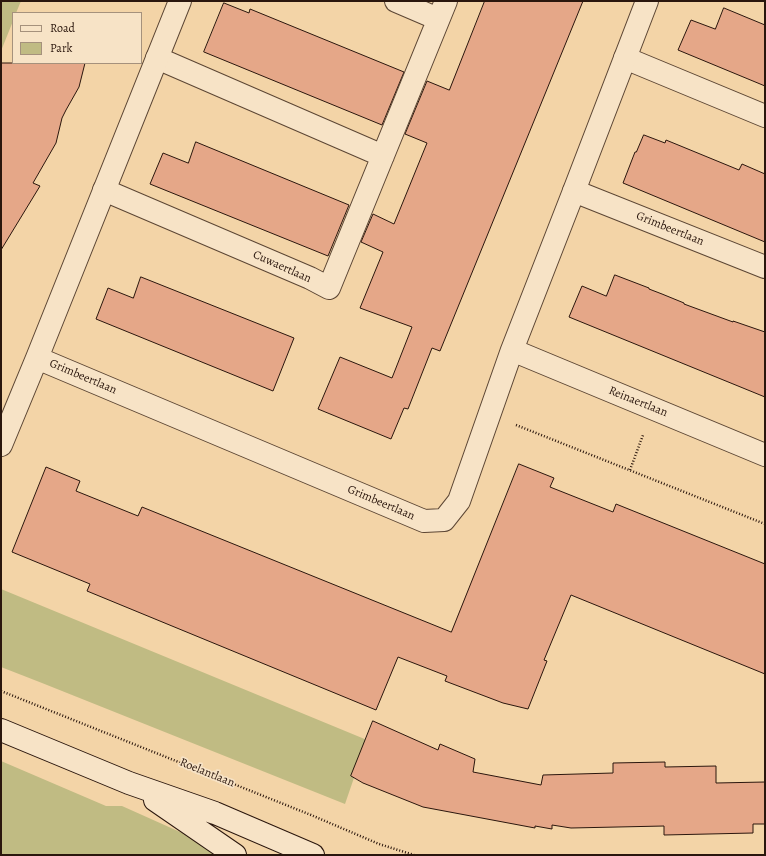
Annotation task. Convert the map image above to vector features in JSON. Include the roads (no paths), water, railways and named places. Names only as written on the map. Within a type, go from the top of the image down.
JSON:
[{"type":"street","points":[[1,445],[180,1]]},
{"type":"street","name":"Cuwaertlaan","points":[[104,190],[310,278],[329,288],[442,10],[396,1]]},
{"type":"street","name":"Grimbeertlaan","points":[[37,358],[424,521],[444,520],[459,500],[512,350],[647,1]]},
{"type":"street","points":[[157,58],[383,156]]},
{"type":"street","points":[[625,58],[765,116]]},
{"type":"street","name":"Grimbeertlaan","points":[[574,191],[765,267]]},
{"type":"street","name":"Reinaertlaan","points":[[512,350],[765,455]]},
{"type":"street","points":[[1,730],[129,783],[215,813],[312,855]]},
{"type":"street","points":[[129,783],[235,855]]}]
